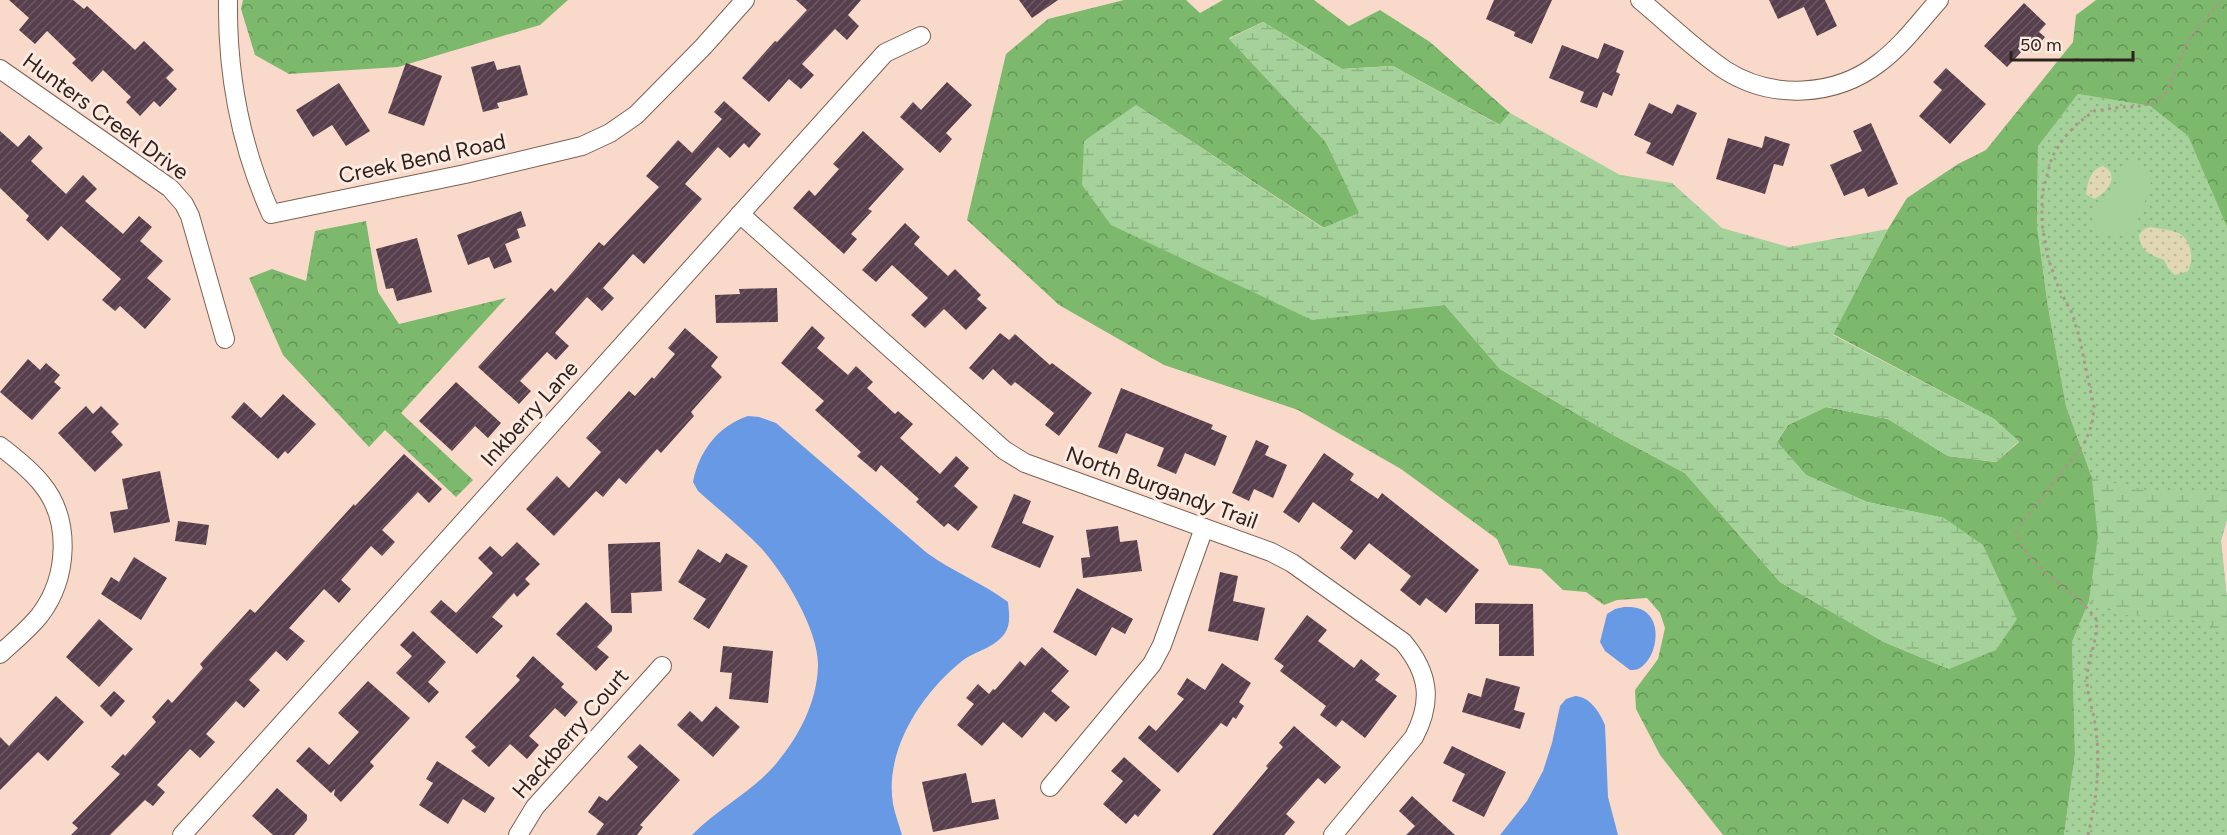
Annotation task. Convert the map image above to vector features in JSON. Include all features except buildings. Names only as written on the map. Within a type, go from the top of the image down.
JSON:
[{"type":"street","name":"Creek Bend Road","points":[[228,0],[231,67],[237,108],[247,149],[271,214],[582,147],[636,116],[745,0]]},
{"type":"street","points":[[1640,0],[1727,71],[1766,87],[1807,91],[1827,88],[1865,73],[1881,62],[1939,0]]},
{"type":"street","name":"Inkberry Lane","points":[[187,833],[885,53],[921,36]]},
{"type":"street","name":"Hunters Creek Drive","points":[[0,69],[170,188],[178,196],[190,216],[225,339]]},
{"type":"street","name":"North Burgandy Trail","points":[[740,214],[1004,450],[1025,463],[1271,552],[1292,562],[1403,642],[1414,655],[1423,673],[1426,706],[1422,722],[1414,737],[1333,835]]},
{"type":"street","points":[[0,446],[28,469],[49,495],[59,522],[63,550],[58,578],[47,604],[29,627],[0,654]]},
{"type":"street","points":[[1050,788],[1152,664],[1162,645],[1204,528]]},
{"type":"street","name":"Hackberry Court","points":[[519,835],[535,807],[662,666]]},
{"type":"path","points":[[2088,835],[2098,780],[2095,723],[2087,681],[2088,665],[2097,628],[2096,620],[2029,556],[2019,544],[2016,531],[2085,442],[2092,424],[2094,407],[2072,313],[2059,289],[2048,258],[2042,224],[2042,194],[2052,157],[2070,131],[2094,111],[2152,103],[2166,93],[2188,40],[2222,0]]},
{"type":"green space","points":[[243,0],[568,0],[540,25],[398,67],[289,74],[255,55],[241,9]]},
{"type":"green space","points":[[1124,0],[1186,0],[1200,13],[1223,0],[1314,0],[1349,26],[1380,10],[1430,42],[1510,113],[1500,125],[1393,66],[1342,69],[1263,22],[1229,38],[1326,142],[1360,213],[1324,228],[1136,105],[1389,310],[1445,305],[1500,369],[1615,436],[1685,473],[1780,582],[1884,642],[1949,669],[1944,518],[1867,502],[1806,475],[1777,442],[1788,425],[1826,407],[1888,419],[1948,456],[1996,462],[2019,442],[1994,419],[1833,334],[1888,229],[1907,198],[1958,164],[1986,150],[2073,42],[2076,15],[2096,0],[2227,0],[2227,227],[2188,136],[2150,106],[2078,94],[2038,146],[2037,226],[2048,307],[2066,406],[2092,478],[2098,537],[2089,601],[2072,642],[2075,754],[2064,835],[1723,835],[1660,755],[1636,709],[1635,690],[1658,659],[1665,628],[1660,613],[1647,598],[1617,600],[1604,605],[1586,592],[1563,590],[1541,569],[1509,565],[1497,539],[1401,469],[1298,410],[1164,365],[1059,305],[967,220],[1006,54],[1048,19]]},
{"type":"green space","points":[[1263,22],[1342,69],[1393,66],[1499,125],[1510,113],[1620,175],[1672,183],[1722,228],[1789,247],[1888,229],[1833,335],[1994,419],[2019,441],[1996,462],[1948,456],[1888,419],[1826,407],[1788,425],[1777,442],[1806,475],[1867,502],[1944,518],[1983,545],[2017,619],[1996,650],[1949,669],[1884,642],[1780,582],[1685,473],[1615,436],[1500,369],[1445,305],[1312,320],[1111,225],[1082,185],[1084,141],[1136,105],[1323,228],[1359,213],[1326,142],[1229,39]]},
{"type":"green space","points":[[2078,94],[2150,106],[2188,136],[2227,227],[2227,519],[2221,541],[2227,599],[2227,835],[2064,835],[2075,754],[2072,642],[2089,601],[2092,478],[2066,406],[2048,307],[2037,226],[2038,145]]},
{"type":"green space","points":[[2135,163],[2147,172],[2151,182],[2138,219],[2130,231],[2121,236],[2106,235],[2095,224],[2092,217],[2093,212],[2111,195],[2123,170]]},
{"type":"green space","points":[[366,221],[378,292],[399,324],[506,298],[401,413],[473,480],[456,497],[385,430],[369,447],[283,355],[249,278],[272,269],[306,281],[315,231]]},
{"type":"green space","points":[[2092,478],[2155,492],[2189,494],[2227,488],[2227,519],[2221,541],[2227,599],[2227,634],[2201,622],[2175,617],[2126,615],[2089,601],[2098,537]]},
{"type":"sand","points":[[2103,166],[2111,174],[2110,184],[2094,199],[2086,194],[2087,185],[2095,170]]},
{"type":"sand","points":[[2151,227],[2175,232],[2184,237],[2191,254],[2188,271],[2175,275],[2164,260],[2144,249],[2139,235],[2144,229]]},
{"type":"water","points":[[748,416],[776,423],[927,553],[1008,602],[1009,622],[1005,633],[996,642],[962,661],[947,674],[920,706],[900,743],[894,763],[892,784],[893,804],[902,835],[692,835],[756,784],[775,765],[805,719],[817,680],[817,652],[813,637],[799,604],[781,573],[762,549],[698,491],[693,482],[700,460],[712,441],[728,426]]},
{"type":"water","points":[[1624,607],[1636,608],[1647,613],[1652,619],[1656,633],[1650,657],[1636,670],[1630,670],[1605,651],[1600,642],[1607,614]]},
{"type":"water","points":[[1575,696],[1585,699],[1593,706],[1605,725],[1608,797],[1618,835],[1500,835],[1527,801],[1543,771],[1560,706],[1566,699]]}]
